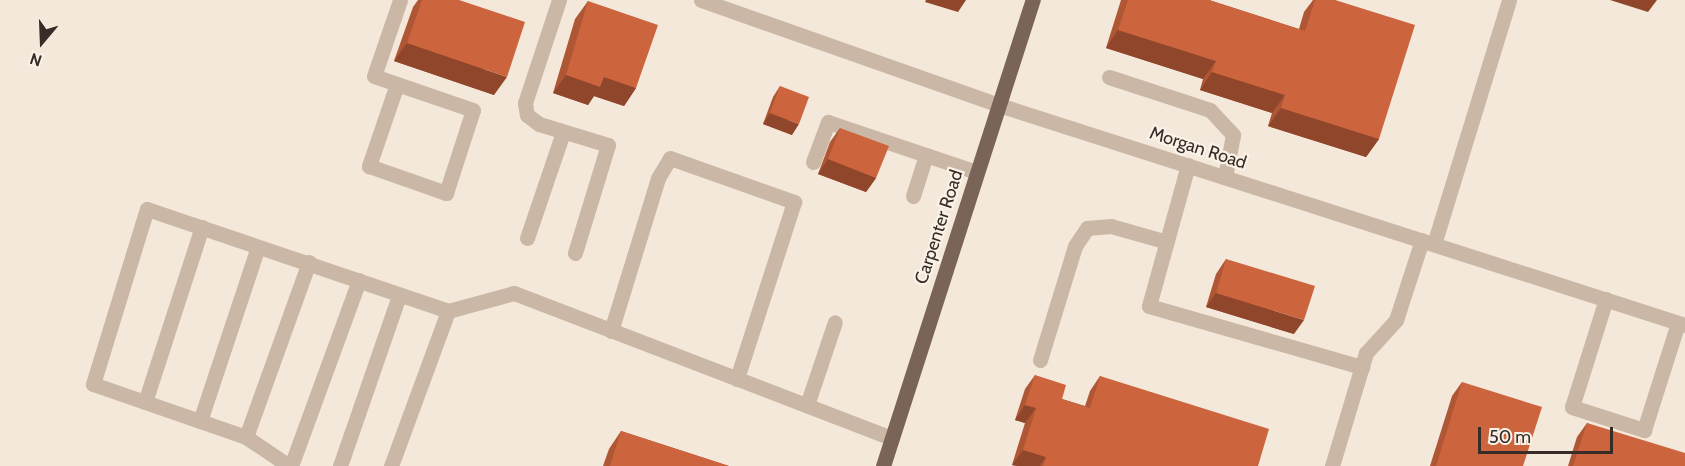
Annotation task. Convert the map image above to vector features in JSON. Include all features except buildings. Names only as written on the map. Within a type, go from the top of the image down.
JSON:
[{"type":"main road","name":"Carpenter Road","points":[[884,466],[1033,0]]},
{"type":"street","points":[[397,84],[369,166],[446,193],[473,110],[374,76],[400,0]]},
{"type":"street","points":[[559,0],[525,103],[527,115],[539,124],[608,145],[575,253]]},
{"type":"street","name":"Morgan Road","points":[[701,0],[999,105],[1681,324]]},
{"type":"street","points":[[1332,466],[1366,353],[1396,320],[1428,242],[1509,0]]},
{"type":"street","points":[[1109,77],[1210,110],[1233,135],[1225,177]]},
{"type":"street","points":[[813,162],[828,122],[977,172]]},
{"type":"street","points":[[527,238],[563,132]]},
{"type":"street","points":[[913,196],[926,155]]},
{"type":"street","points":[[611,331],[658,178],[670,158],[794,202],[738,379]]},
{"type":"street","points":[[1188,165],[1149,306],[1362,367]]},
{"type":"street","points":[[359,280],[290,466],[246,437],[93,384],[147,209],[309,262],[359,280],[399,296],[448,311],[514,293],[738,379],[808,402],[892,438]]},
{"type":"street","points":[[1040,360],[1075,246],[1087,228],[1111,226],[1167,242]]},
{"type":"street","points":[[145,402],[202,227]]},
{"type":"street","points":[[200,420],[258,247]]},
{"type":"street","points":[[246,437],[309,262]]},
{"type":"street","points":[[340,466],[399,296]]},
{"type":"street","points":[[1606,299],[1572,407],[1644,430],[1681,324]]},
{"type":"street","points":[[391,466],[448,311]]},
{"type":"street","points":[[808,402],[835,322]]}]
